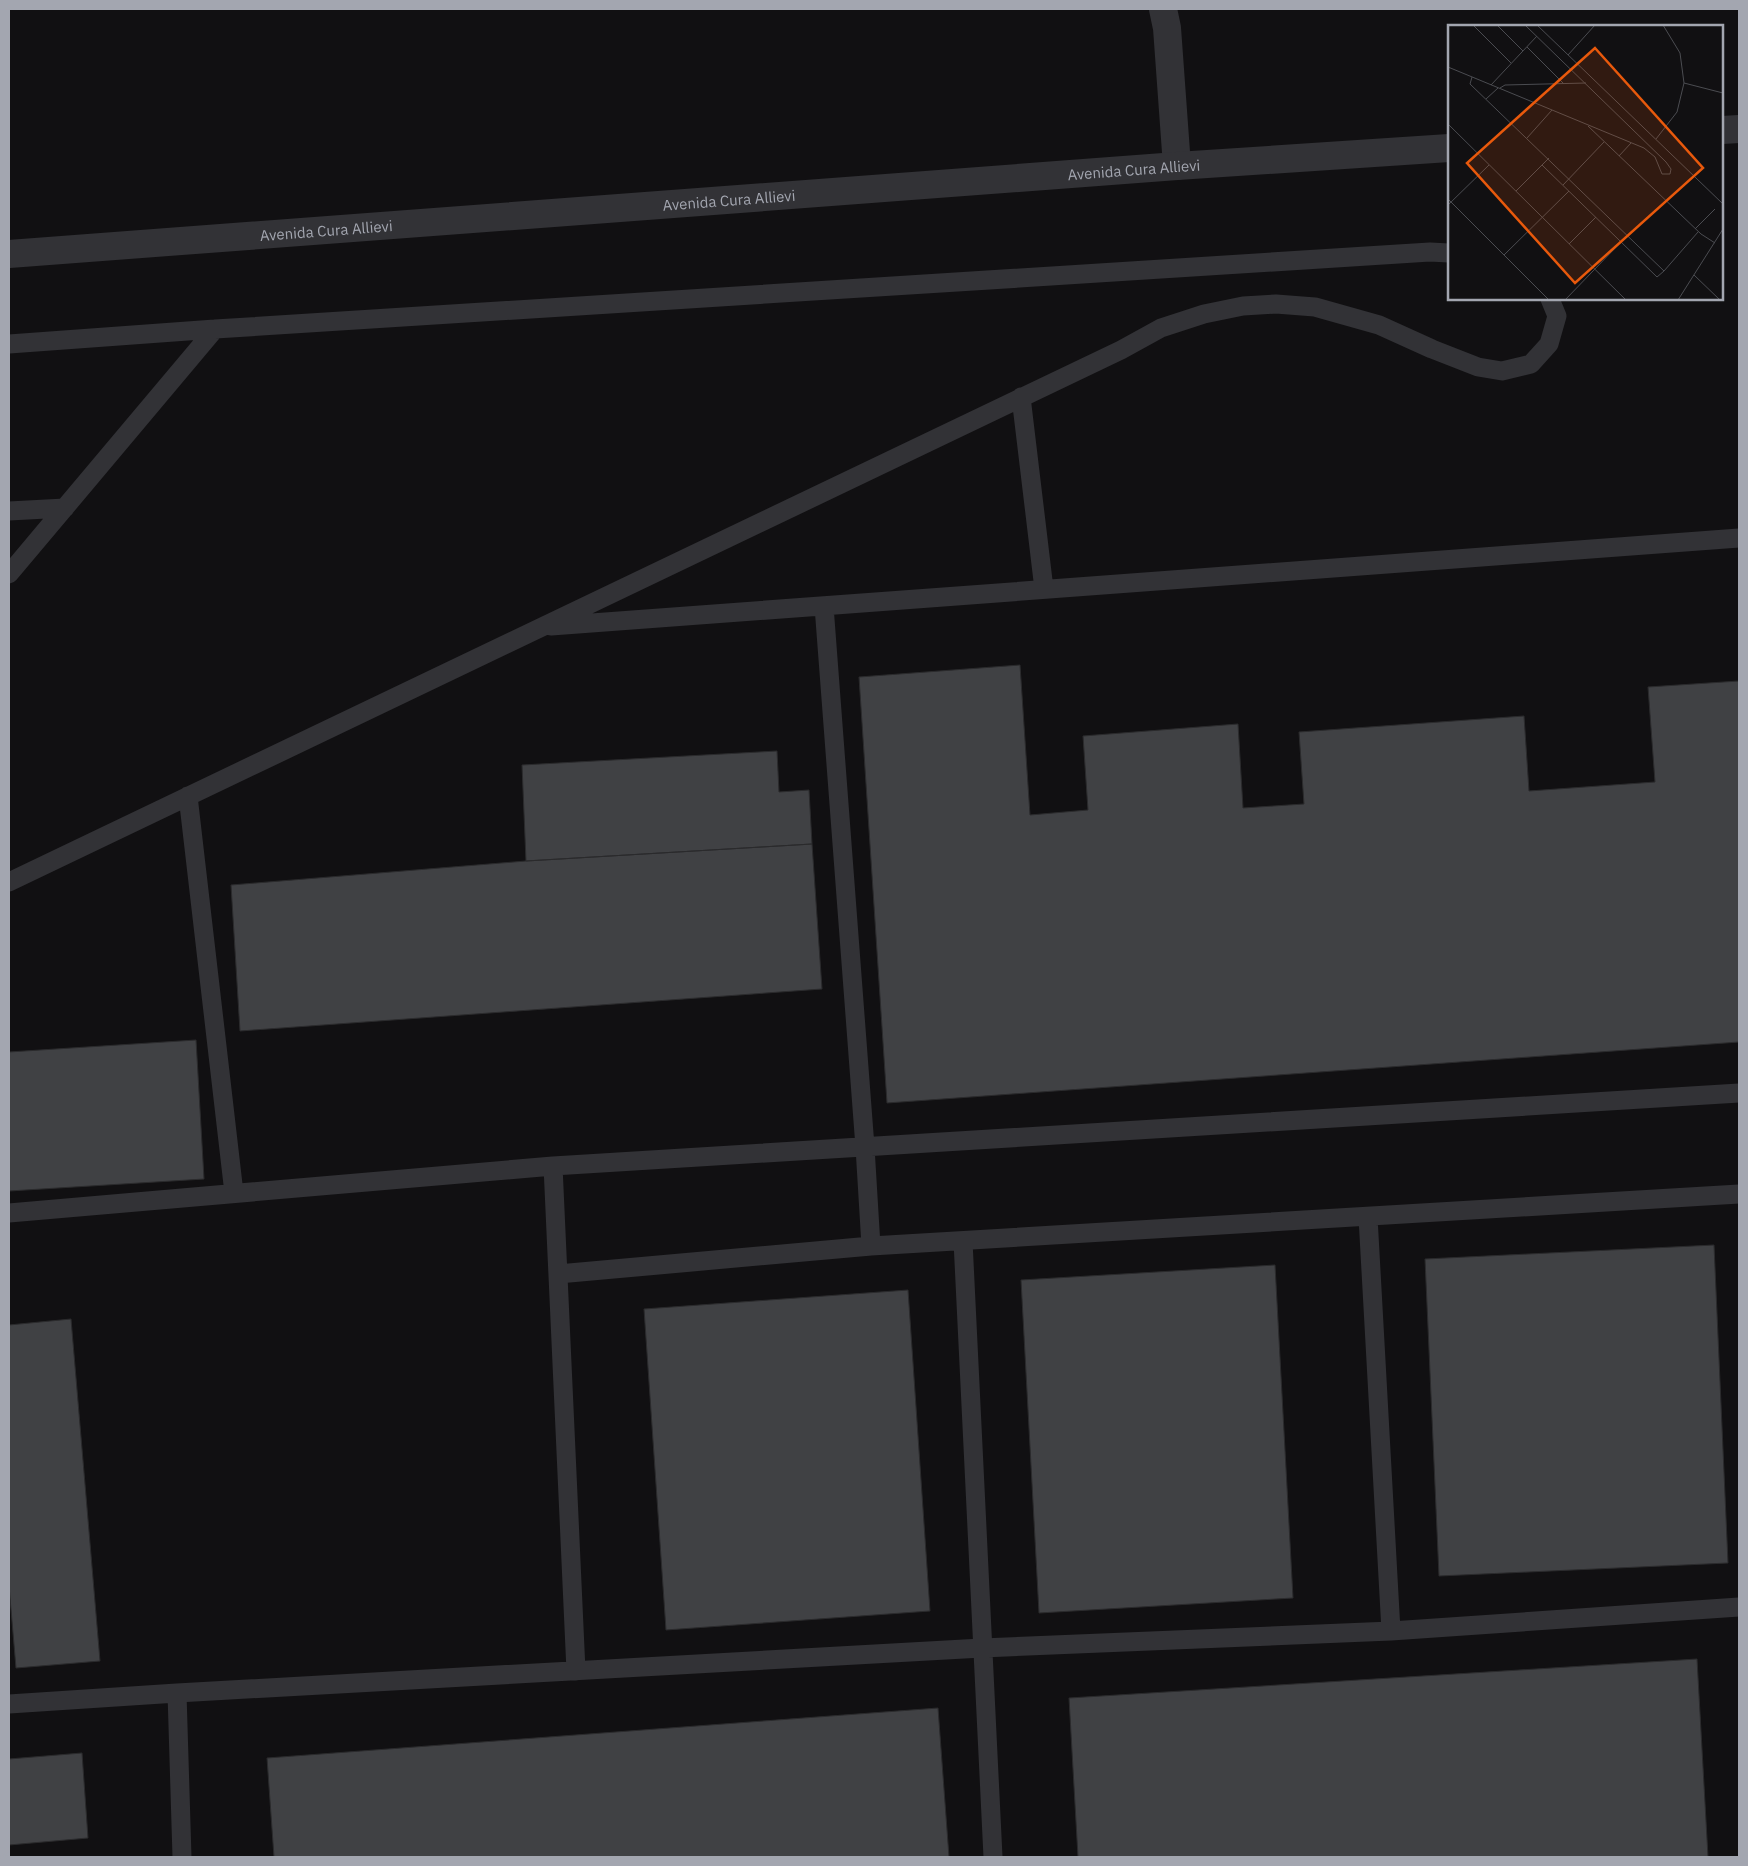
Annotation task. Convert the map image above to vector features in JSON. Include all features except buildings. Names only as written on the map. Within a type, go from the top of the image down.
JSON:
[{"type":"street","points":[[1163,9],[1167,28],[1177,166]]},
{"type":"street","points":[[1723,130],[1739,129]]},
{"type":"street","name":"Avenida Cura Allievi","points":[[9,254],[1177,166],[1448,148]]},
{"type":"lane","points":[[9,344],[215,329],[1430,252],[1448,253]]},
{"type":"lane","points":[[9,882],[1120,350],[1161,328],[1204,314],[1243,306],[1276,304],[1315,307],[1379,325],[1478,367],[1502,371],[1531,364],[1549,344],[1557,316],[1550,300]]},
{"type":"lane","points":[[9,574],[215,329]]},
{"type":"lane","points":[[1021,397],[1044,589]]},
{"type":"lane","points":[[9,511],[65,508]]},
{"type":"lane","points":[[541,626],[1739,538]]},
{"type":"lane","points":[[824,606],[871,1246]]},
{"type":"lane","points":[[188,796],[234,1194]]},
{"type":"lane","points":[[9,1213],[553,1166],[1739,1093]]},
{"type":"lane","points":[[553,1166],[576,1671]]},
{"type":"lane","points":[[558,1274],[871,1246],[1739,1194]]},
{"type":"lane","points":[[1368,1217],[1391,1631]]},
{"type":"lane","points":[[963,1241],[993,1857]]},
{"type":"lane","points":[[9,1704],[982,1648],[1391,1631],[1739,1607]]},
{"type":"lane","points":[[177,1693],[182,1857]]}]
